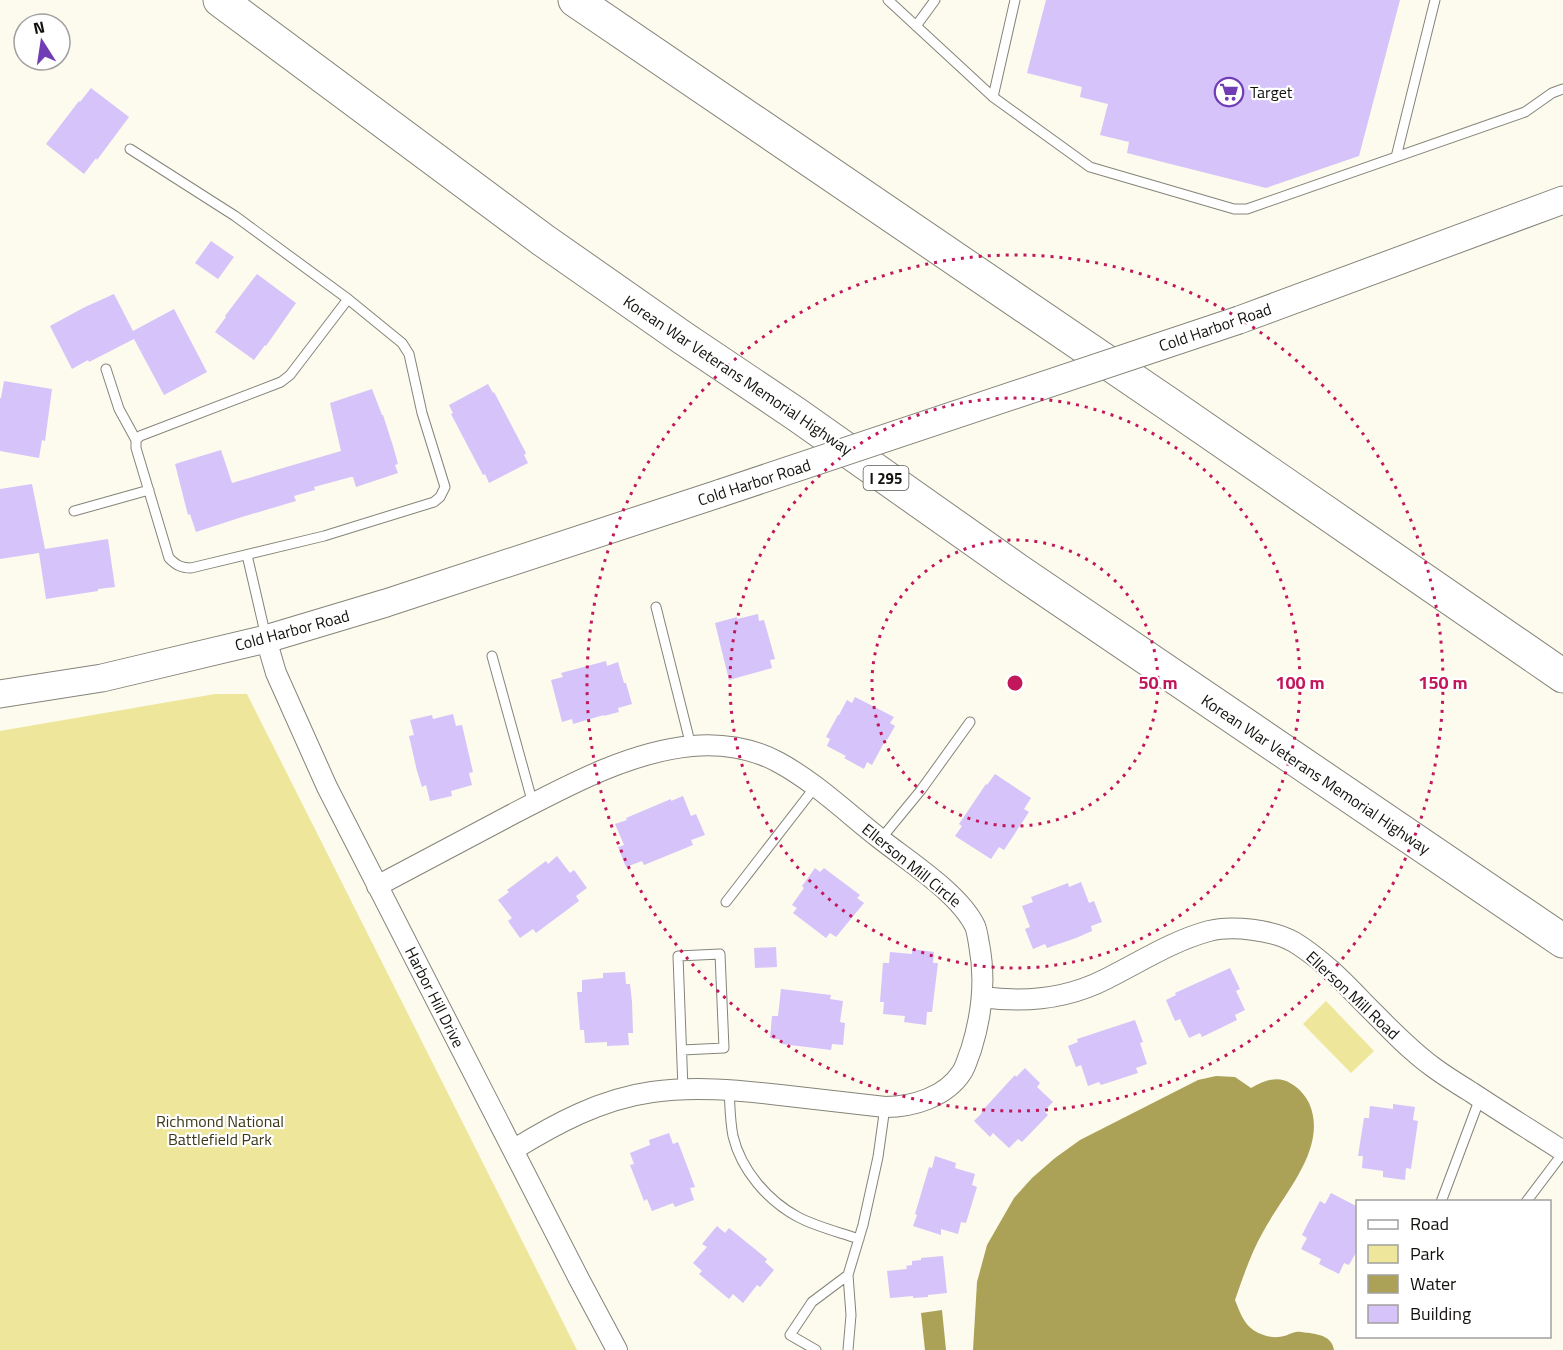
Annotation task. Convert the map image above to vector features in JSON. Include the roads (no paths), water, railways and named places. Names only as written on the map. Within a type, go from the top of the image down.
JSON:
[{"type":"highway","name":"Korean War Veterans Memorial Highway","points":[[220,0],[543,240],[655,319],[796,414],[1017,570],[1563,941]]},
{"type":"highway","points":[[575,0],[1163,400],[1563,676]]},
{"type":"main road","name":"Cold Harbor Road","points":[[0,694],[102,678],[266,639],[386,603],[1239,320],[1563,200]]},
{"type":"street","name":"Harbor Hill Drive","points":[[266,639],[276,673],[327,788],[616,1350]]},
{"type":"street","name":"Ellerson Mill Circle","points":[[377,886],[603,769],[668,749],[715,744],[750,751],[777,762],[815,786],[964,907],[976,928],[983,971],[977,1029],[963,1072],[946,1090],[931,1098],[898,1107],[885,1107],[729,1090],[683,1089],[650,1092],[588,1110],[549,1128],[513,1150]]},
{"type":"street","name":"Ellerson Mill Road","points":[[982,997],[1005,1000],[1051,998],[1078,991],[1105,980],[1146,957],[1211,930],[1258,931],[1293,942],[1323,963],[1388,1028],[1433,1067],[1563,1152]]},
{"type":"lane","points":[[888,0],[993,97],[1090,166],[1234,209],[1247,209],[1525,112],[1552,93],[1563,89]]},
{"type":"lane","points":[[916,26],[935,0]]},
{"type":"lane","points":[[993,97],[1015,0]]},
{"type":"lane","points":[[1396,157],[1435,0]]},
{"type":"lane","points":[[106,369],[119,409],[136,440],[136,448],[169,558],[176,565],[191,568],[324,536],[434,502],[445,488],[422,413],[409,354],[402,343],[348,299],[235,216],[130,149]]},
{"type":"lane","points":[[136,440],[140,436],[281,382],[290,375],[348,299]]},
{"type":"lane","points":[[74,511],[148,490]]},
{"type":"lane","points":[[247,555],[266,639]]},
{"type":"lane","points":[[656,607],[691,746]]},
{"type":"lane","points":[[492,656],[533,804]]},
{"type":"lane","points":[[880,840],[921,790],[970,722]]},
{"type":"lane","points":[[726,902],[815,786]]},
{"type":"lane","points":[[682,1050],[724,1048],[720,954],[678,956],[683,1089]]},
{"type":"lane","points":[[729,1090],[734,1138],[742,1161],[767,1195],[798,1217],[859,1239]]},
{"type":"lane","points":[[1442,1200],[1480,1098]]},
{"type":"lane","points":[[848,1350],[851,1315],[848,1275],[878,1157],[885,1107]]},
{"type":"lane","points":[[1527,1200],[1563,1152]]},
{"type":"lane","points":[[816,1350],[790,1335],[813,1302],[848,1275]]},
{"type":"water","points":[[1216,1076],[1235,1077],[1251,1088],[1270,1080],[1281,1079],[1298,1089],[1309,1103],[1314,1120],[1309,1154],[1259,1240],[1235,1300],[1246,1323],[1257,1332],[1275,1337],[1298,1332],[1310,1333],[1328,1339],[1334,1350],[973,1350],[977,1282],[987,1245],[1014,1198],[1032,1178],[1080,1140],[1198,1080]]},
{"type":"water","points":[[942,1310],[946,1350],[925,1350],[921,1313]]},
{"type":"place","name":"Target","points":[[1229,92]]},
{"type":"park label","name":"Richmond National Battlefield Park","points":[[220,1130]]}]
